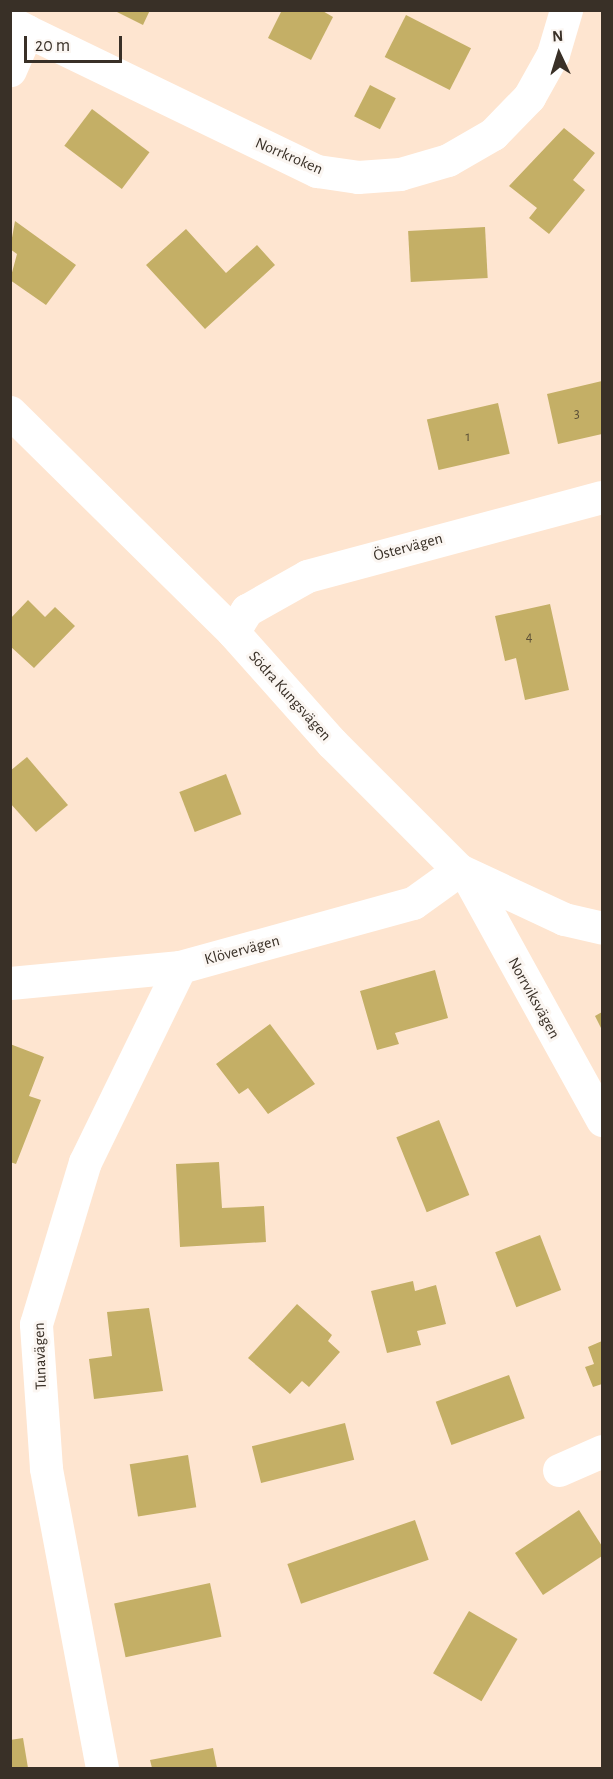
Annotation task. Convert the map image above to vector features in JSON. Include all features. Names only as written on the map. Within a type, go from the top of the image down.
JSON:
[{"type":"street","name":"Norrkroken","points":[[19,26],[317,171],[358,177],[400,174],[448,160],[493,134],[529,97],[553,54],[566,10]]},
{"type":"street","points":[[10,70],[19,26]]},
{"type":"street","name":"Södra Kungsvägen","points":[[14,426],[233,632],[332,744],[463,873],[564,918],[603,928]]},
{"type":"street","name":"Östervägen","points":[[233,632],[246,610],[307,576],[603,497]]},
{"type":"street","name":"Klövervägen","points":[[10,983],[180,967],[413,903],[463,873]]},
{"type":"street","name":"Norrviksvägen","points":[[463,873],[603,1120]]},
{"type":"street","name":"Tunavägen","points":[[102,1768],[46,1468],[36,1324],[85,1162],[180,967]]},
{"type":"street","points":[[559,1470],[603,1451]]},
{"type":"building","points":[[113,10],[150,10],[143,25]]},
{"type":"building","points":[[282,10],[321,10],[333,17],[311,60],[268,38]]},
{"type":"building","points":[[406,15],[471,48],[450,90],[385,57]]},
{"type":"building","points":[[370,85],[396,98],[380,129],[354,116]]},
{"type":"building","points":[[92,109],[150,152],[122,189],[64,146]]},
{"type":"building","points":[[564,128],[595,153],[573,180],[585,190],[549,234],[529,218],[537,208],[509,186]]},
{"type":"building","points":[[15,221],[76,265],[46,305],[10,280],[17,254],[10,249]]},
{"type":"building","points":[[485,227],[488,278],[411,282],[408,231]]},
{"type":"building","points":[[186,229],[226,273],[257,245],[275,265],[205,329],[146,265]]},
{"type":"building","points":[[602,381],[602,434],[558,444],[547,394]]},
{"type":"building","points":[[498,403],[510,454],[439,470],[427,419]]},
{"type":"building","points":[[28,600],[45,617],[55,607],[75,626],[34,668],[10,646],[10,619]]},
{"type":"building","points":[[550,604],[569,690],[525,700],[516,658],[505,661],[495,616]]},
{"type":"building","points":[[27,757],[68,805],[36,832],[10,803],[10,771]]},
{"type":"building","points":[[226,774],[241,814],[195,832],[179,792]]},
{"type":"building","points":[[435,970],[448,1018],[395,1033],[399,1044],[377,1050],[360,991]]},
{"type":"building","points":[[602,1012],[602,1030],[595,1016]]},
{"type":"building","points":[[270,1024],[315,1084],[268,1114],[248,1088],[239,1094],[216,1064]]},
{"type":"building","points":[[10,1044],[44,1057],[29,1096],[41,1100],[16,1164],[10,1162]]},
{"type":"building","points":[[439,1120],[469,1195],[427,1212],[396,1137]]},
{"type":"building","points":[[219,1162],[222,1208],[264,1206],[266,1242],[180,1247],[176,1164]]},
{"type":"building","points":[[540,1235],[561,1290],[516,1307],[495,1252]]},
{"type":"building","points":[[413,1281],[415,1291],[436,1285],[446,1324],[417,1331],[421,1345],[387,1353],[371,1291]]},
{"type":"building","points":[[297,1304],[332,1335],[328,1341],[340,1352],[309,1387],[302,1381],[290,1394],[248,1358]]},
{"type":"building","points":[[149,1308],[163,1391],[94,1399],[89,1359],[112,1356],[107,1312]]},
{"type":"building","points":[[602,1341],[602,1384],[593,1387],[585,1367],[594,1364],[588,1347]]},
{"type":"building","points":[[509,1375],[525,1418],[451,1445],[436,1402]]},
{"type":"building","points":[[345,1423],[354,1460],[261,1483],[252,1446]]},
{"type":"building","points":[[188,1455],[196,1507],[138,1517],[130,1464]]},
{"type":"building","points":[[579,1510],[602,1546],[602,1556],[543,1595],[515,1553]]},
{"type":"building","points":[[415,1520],[429,1560],[301,1604],[287,1564]]},
{"type":"building","points":[[210,1583],[221,1637],[126,1657],[114,1603]]},
{"type":"building","points":[[469,1611],[517,1639],[481,1701],[433,1673]]},
{"type":"building","points":[[23,1738],[28,1768],[10,1768],[10,1740]]},
{"type":"building","points":[[213,1748],[217,1768],[152,1768],[150,1760]]}]
